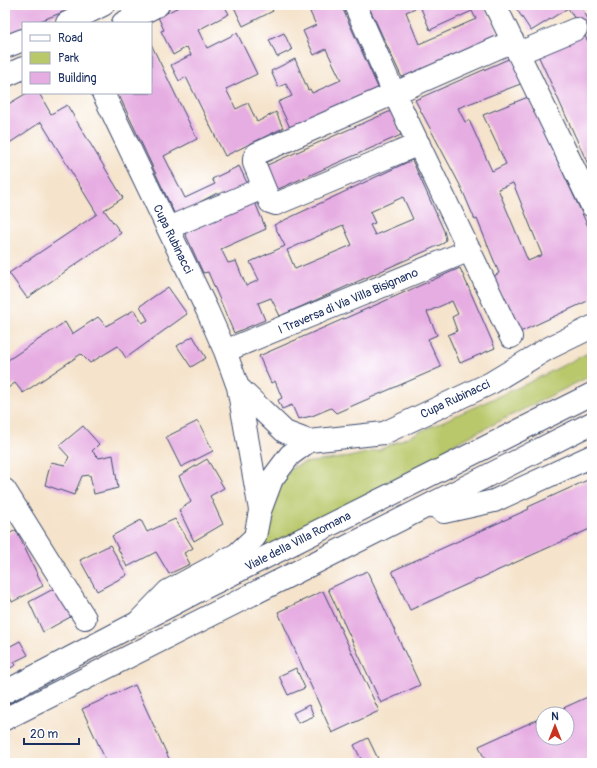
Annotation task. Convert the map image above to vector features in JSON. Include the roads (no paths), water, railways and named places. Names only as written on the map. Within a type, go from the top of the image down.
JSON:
[{"type":"street","points":[[69,22],[103,5]]},
{"type":"street","points":[[125,22],[158,5]]},
{"type":"street","points":[[354,5],[394,93],[511,337]]},
{"type":"street","points":[[495,5],[592,206]]},
{"type":"street","points":[[419,144],[276,204],[270,202],[254,163],[256,154],[394,93],[516,47],[576,29]]},
{"type":"street","points":[[5,47],[22,40]]},
{"type":"street","points":[[5,76],[22,68]]},
{"type":"street","name":"Cupa Rubinacci","points":[[103,94],[215,326],[225,351],[238,387],[260,511]]},
{"type":"street","points":[[168,228],[263,188]]},
{"type":"street","name":"I Traversa di Via Villa Bisignano","points":[[225,351],[470,250]]},
{"type":"street","name":"Cupa Rubinacci","points":[[238,387],[285,432],[309,441],[384,433],[491,382],[547,349],[592,327]]},
{"type":"street","name":"Viale della Villa Romana","points":[[5,692],[200,590],[592,394]]},
{"type":"street","points":[[5,719],[592,423]]},
{"type":"street","name":"Cupa Rubinacci","points":[[138,622],[168,591],[237,554],[255,537],[260,511],[272,479],[290,455],[309,441]]},
{"type":"street","points":[[432,504],[444,512],[494,501],[592,456]]},
{"type":"street","points":[[5,490],[85,618]]}]
